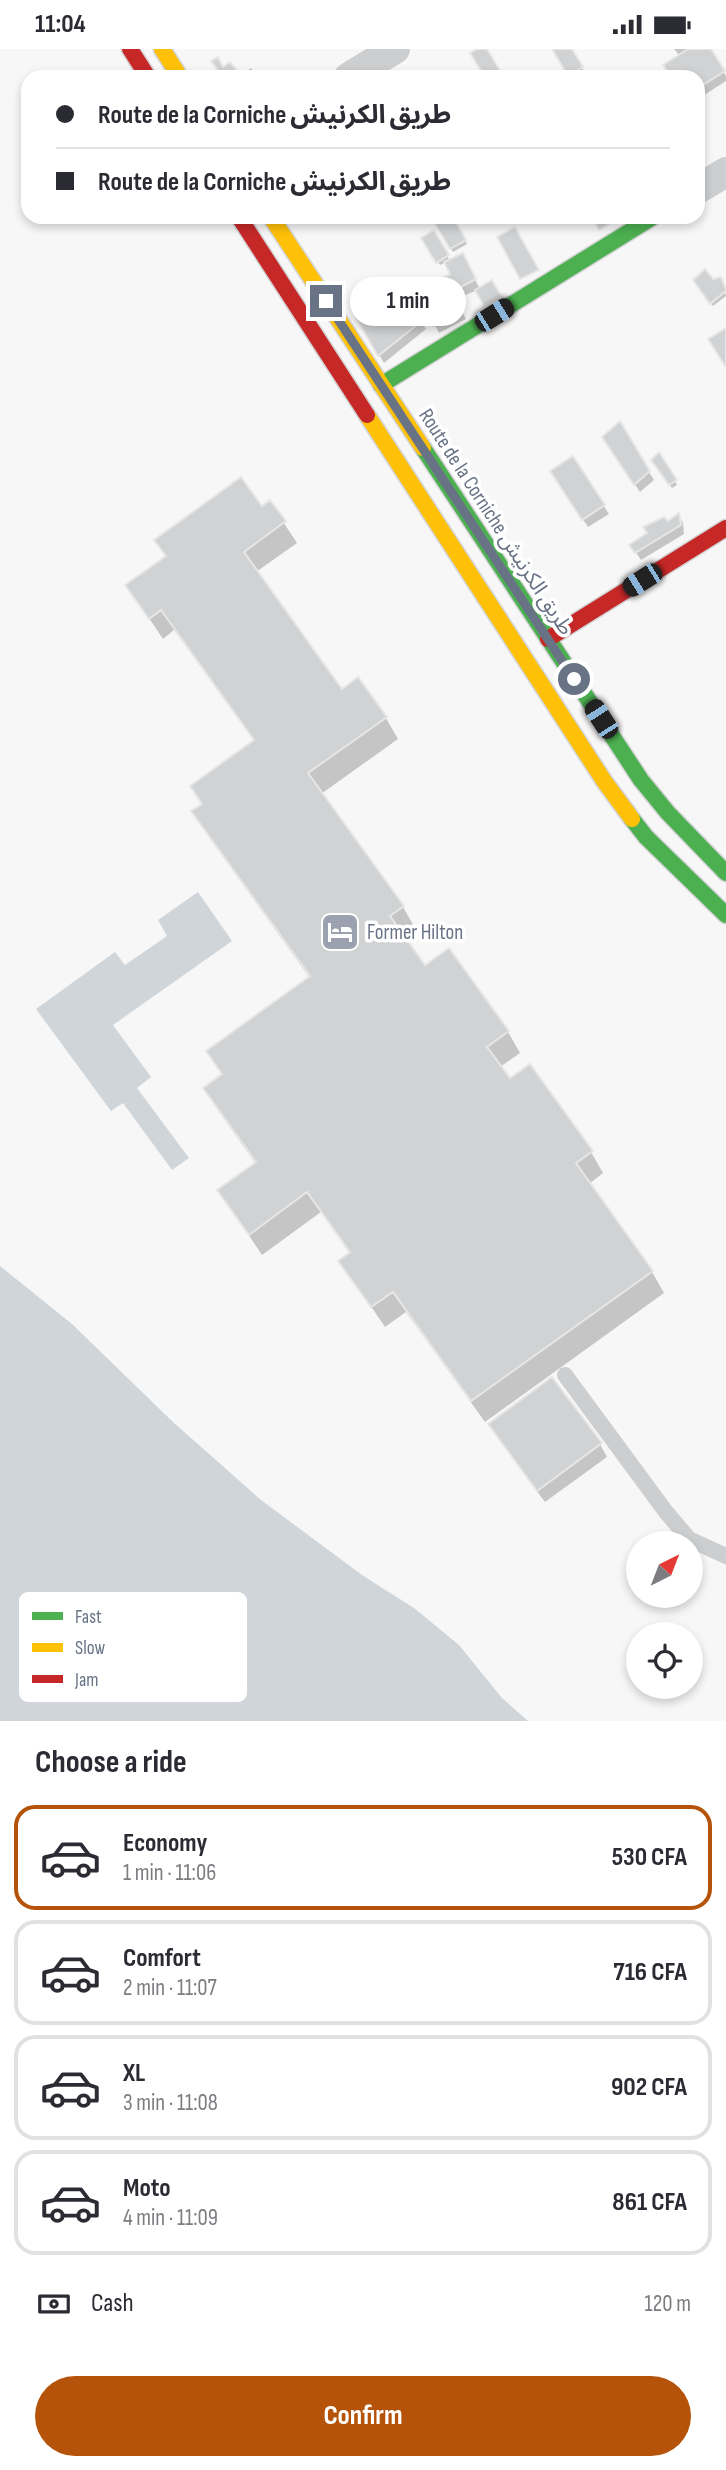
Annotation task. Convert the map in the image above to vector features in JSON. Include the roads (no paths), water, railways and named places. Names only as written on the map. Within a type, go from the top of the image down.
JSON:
[{"type":"street","points":[[130,49],[144,70]]},
{"type":"street","points":[[162,49],[176,70]]},
{"type":"street","points":[[360,70],[395,49]]},
{"type":"street","points":[[705,185],[726,172]]},
{"type":"street","points":[[244,224],[604,781],[646,837],[726,915]]},
{"type":"street","name":"Route de la Corniche طريق الكرنيش","points":[[276,224],[641,780],[676,822],[726,873]]},
{"type":"street","points":[[381,385],[642,224]]},
{"type":"street","points":[[548,639],[726,528]]},
{"type":"lane","points":[[565,1375],[689,1539],[726,1556]]},
{"type":"place","name":"Former Hilton","points":[[340,932]]}]
